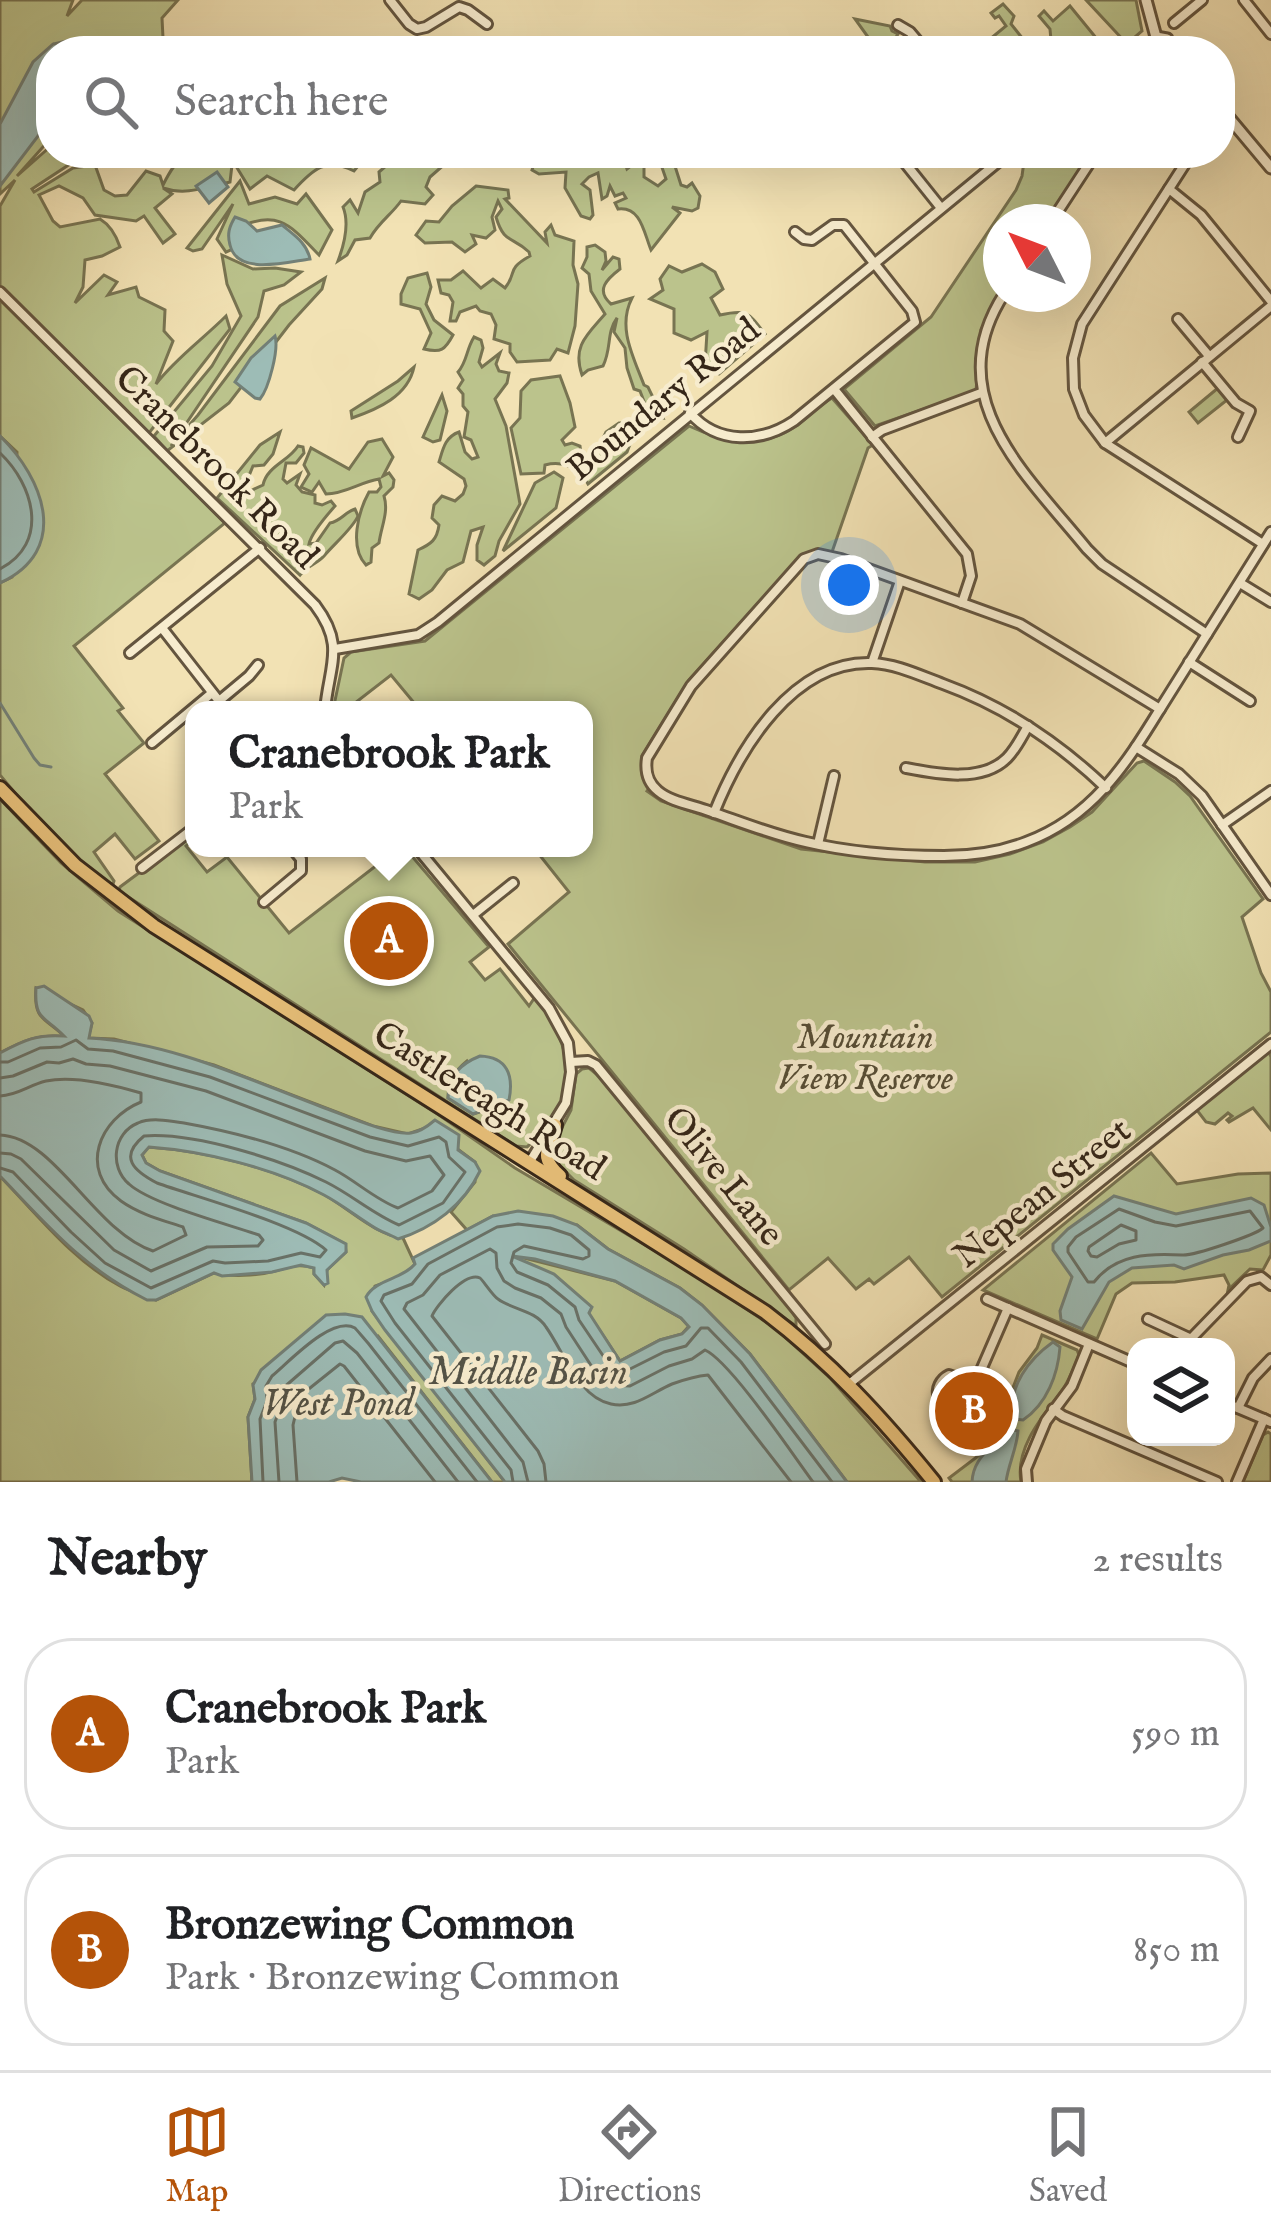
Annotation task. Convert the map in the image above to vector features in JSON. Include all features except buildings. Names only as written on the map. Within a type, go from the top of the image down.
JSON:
[{"type":"main road","name":"Castlereagh Road","points":[[0,788],[74,865],[154,926],[765,1312],[849,1384],[934,1482]]},
{"type":"main road","points":[[555,1125],[546,1160],[581,1196]]},
{"type":"street","points":[[389,0],[417,29],[459,7],[487,24]]},
{"type":"street","points":[[1146,0],[1156,36]]},
{"type":"street","points":[[1174,23],[1202,0]]},
{"type":"street","points":[[1244,0],[1271,34]]},
{"type":"street","points":[[898,25],[913,36]]},
{"type":"street","points":[[1235,126],[1271,168]]},
{"type":"street","points":[[909,168],[941,208]]},
{"type":"street","name":"Boundary Road","points":[[335,649],[425,631],[990,168]]},
{"type":"street","points":[[1063,204],[1086,168]]},
{"type":"street","points":[[1182,168],[1088,313],[1075,344],[1076,395],[1084,416],[1105,443],[1263,544]]},
{"type":"street","points":[[1105,443],[1271,304],[1199,213],[1169,189]]},
{"type":"street","points":[[690,413],[718,434],[738,437],[761,436],[786,427],[915,322],[912,311],[842,224],[812,240],[795,232]]},
{"type":"street","name":"Cranebrook Road","points":[[0,292],[315,605],[329,626],[335,649]]},
{"type":"street","points":[[995,312],[985,334],[982,392],[1004,447],[1087,549],[1117,576],[1207,634]]},
{"type":"street","points":[[1178,320],[1236,403],[1250,411],[1238,437]]},
{"type":"street","points":[[834,389],[968,556],[971,576],[962,603]]},
{"type":"street","points":[[872,437],[982,392]]},
{"type":"street","points":[[1160,709],[1032,630],[826,554],[805,559],[691,686],[650,752],[646,773],[663,795],[818,844],[966,856],[1027,842],[1088,807],[1106,788],[1136,747],[1240,583],[1271,532]]},
{"type":"street","points":[[130,653],[260,548]]},
{"type":"street","points":[[872,663],[900,581]]},
{"type":"street","points":[[1240,583],[1271,602]]},
{"type":"street","points":[[161,628],[218,701]]},
{"type":"street","points":[[326,701],[335,649]]},
{"type":"street","points":[[1189,662],[1250,700]]},
{"type":"street","points":[[714,813],[754,738],[796,690],[844,665],[872,663],[980,698],[1069,753],[1106,788]]},
{"type":"street","points":[[220,701],[258,664]]},
{"type":"street","points":[[152,743],[185,723]]},
{"type":"street","points":[[906,768],[952,774],[989,769],[1009,756],[1028,726]]},
{"type":"street","points":[[1136,747],[1180,774],[1202,796],[1271,895]]},
{"type":"street","points":[[818,844],[834,776]]},
{"type":"street","points":[[1222,825],[1271,791]]},
{"type":"street","points":[[142,868],[185,835]]},
{"type":"street","points":[[264,902],[301,871],[299,857]]},
{"type":"street","points":[[425,857],[557,1020],[568,1043],[568,1093],[555,1125],[529,1164]]},
{"type":"street","points":[[473,915],[513,883]]},
{"type":"street","name":"Nepean Street","points":[[849,1384],[1271,1044]]},
{"type":"street","name":"Olive Lane","points":[[571,1062],[588,1060],[599,1069],[825,1344]]},
{"type":"street","points":[[1190,1338],[1247,1281],[1261,1277],[1271,1285]]},
{"type":"street","points":[[987,1299],[1127,1360]]},
{"type":"street","points":[[975,1384],[1008,1308]]},
{"type":"street","points":[[1148,1319],[1179,1338]]},
{"type":"street","points":[[1027,1482],[1026,1468],[1090,1344]]},
{"type":"street","points":[[1238,1408],[1253,1378],[1271,1359]]},
{"type":"street","points":[[949,1375],[975,1384],[1002,1401],[988,1436],[978,1443],[937,1394],[949,1375]]},
{"type":"street","points":[[1235,1407],[1268,1421],[1237,1482]]},
{"type":"street","points":[[1053,1409],[1216,1482]]},
{"type":"green space","points":[[0,0],[73,0],[67,16],[82,0],[178,0],[162,18],[163,36],[36,36],[36,78],[0,144]]},
{"type":"green space","points":[[1086,0],[1136,0],[1142,31],[1136,36],[1120,36]]},
{"type":"green space","points":[[1003,4],[1014,16],[1011,24],[1021,36],[994,36],[1006,26],[991,13]]},
{"type":"green space","points":[[1070,6],[1094,36],[1051,36],[1039,16],[1044,11],[1053,21]]},
{"type":"green space","points":[[855,19],[890,26],[898,34],[897,36],[867,36]]},
{"type":"green space","points":[[36,116],[36,155],[17,176],[36,159],[36,168],[64,168],[34,192],[73,168],[96,168],[104,190],[115,196],[127,195],[146,171],[160,176],[163,185],[173,168],[232,168],[230,182],[188,191],[163,188],[172,194],[155,208],[175,234],[163,243],[144,216],[136,221],[95,215],[83,198],[59,186],[39,195],[60,227],[100,219],[120,247],[85,260],[83,287],[75,303],[104,275],[117,282],[108,295],[136,287],[139,297],[165,310],[164,331],[173,341],[156,384],[226,316],[230,329],[149,433],[0,289],[0,206],[15,180],[0,194],[0,156]]},
{"type":"green space","points":[[237,168],[319,168],[294,190],[267,176],[250,189]]},
{"type":"green space","points":[[384,168],[440,168],[430,177],[426,187],[433,195],[425,204],[401,201],[370,238],[355,240],[338,261],[346,227],[343,207],[350,200],[358,213],[365,192],[380,182]]},
{"type":"green space","points":[[644,168],[644,177],[658,186],[666,179],[662,168],[676,168],[681,185],[692,183],[700,196],[698,208],[672,207],[680,213],[651,250],[637,216],[618,209],[615,203],[626,198],[623,193],[615,196],[610,186],[602,199],[598,173],[582,184],[590,190],[590,219],[581,216],[565,188],[566,172],[532,170]]},
{"type":"green space","points":[[1023,168],[1081,168],[1058,204],[1007,204]]},
{"type":"green space","points":[[240,181],[249,204],[275,197],[297,204],[306,194],[332,230],[319,255],[291,228],[273,220],[235,229],[235,248],[226,252],[217,239],[233,204],[202,249],[187,248]]},
{"type":"green space","points":[[476,186],[508,190],[505,199],[547,243],[545,232],[551,225],[555,235],[574,241],[578,284],[568,353],[557,349],[550,360],[517,362],[510,344],[494,339],[496,325],[491,314],[476,306],[450,321],[453,302],[441,293],[438,280],[451,280],[463,271],[481,288],[493,279],[505,288],[515,268],[530,256],[502,232],[496,217],[502,209],[498,201],[492,217],[495,230],[486,238],[472,235],[476,244],[465,252],[452,242],[425,243],[416,235],[426,221],[439,222]]},
{"type":"green space","points":[[983,239],[983,312],[990,312],[981,330],[976,391],[875,426],[844,389],[931,317]]},
{"type":"green space","points":[[595,245],[605,252],[602,270],[613,257],[619,259],[620,269],[607,281],[604,294],[611,304],[632,298],[626,320],[628,342],[663,418],[650,417],[640,391],[634,389],[625,348],[614,332],[617,318],[603,366],[582,375],[580,348],[605,314],[582,268],[587,247]]},
{"type":"green space","points":[[222,255],[253,269],[301,272],[284,285],[264,291],[258,317],[171,446],[280,306],[325,278],[322,289],[229,403],[167,451],[154,436],[212,366],[241,316],[227,284]]},
{"type":"green space","points":[[702,264],[715,272],[723,289],[711,298],[720,315],[746,314],[765,334],[719,374],[705,365],[707,332],[691,340],[674,333],[674,309],[650,299],[663,290],[660,279],[669,266],[682,272]]},
{"type":"green space","points":[[427,273],[431,287],[426,304],[434,320],[453,335],[439,350],[424,349],[431,333],[420,309],[401,304],[408,278]]},
{"type":"green space","points":[[0,300],[225,523],[74,646],[144,743],[105,774],[159,841],[135,859],[115,834],[94,852],[113,884],[75,856],[0,775],[0,583],[12,577],[17,452],[0,436]]},
{"type":"green space","points":[[474,337],[481,340],[482,367],[500,353],[499,371],[509,373],[495,399],[506,426],[520,504],[495,556],[484,565],[477,560],[483,527],[471,531],[463,562],[447,570],[419,599],[409,594],[418,550],[433,541],[438,530],[432,518],[434,505],[442,496],[455,501],[466,486],[464,479],[439,462],[443,448],[459,432],[465,452],[472,459],[478,457],[471,440],[464,437],[468,412],[458,388],[463,380],[458,372]]},
{"type":"green space","points":[[414,367],[399,394],[352,418],[351,411]]},
{"type":"green space","points":[[560,376],[575,427],[562,440],[565,445],[580,446],[582,461],[576,469],[553,464],[545,465],[544,473],[521,474],[511,428],[520,418],[521,391],[531,380]]},
{"type":"green space","points":[[1218,388],[1227,400],[1198,423],[1189,412]]},
{"type":"green space","points":[[442,395],[447,411],[440,440],[433,442],[423,437]]},
{"type":"green space","name":"Mountain View Reserve","points":[[832,398],[873,445],[832,552],[803,554],[689,680],[642,756],[647,791],[661,801],[801,849],[925,862],[975,862],[1043,842],[1070,827],[1144,761],[1190,796],[1263,899],[1242,917],[1271,992],[1271,1032],[942,1297],[909,1257],[874,1284],[869,1279],[856,1289],[828,1258],[789,1290],[508,944],[569,892],[541,857],[593,857],[593,701],[413,701],[391,675],[358,701],[335,701],[344,658],[351,652],[425,641],[689,426],[728,439],[754,441],[793,428]]},
{"type":"green space","points":[[625,423],[627,452],[588,484],[584,477],[606,432]]},
{"type":"green space","points":[[280,432],[273,454],[264,465],[253,466],[244,488],[248,492],[263,485],[273,468],[298,446],[303,447],[296,463],[286,463],[283,479],[287,483],[300,474],[296,485],[302,492],[315,495],[315,503],[331,501],[335,506],[309,544],[352,510],[358,516],[324,556],[300,575],[217,498],[260,445]]},
{"type":"green space","points":[[382,439],[393,457],[383,476],[389,473],[394,480],[384,496],[379,543],[366,565],[358,549],[357,529],[369,492],[381,487],[379,479],[326,494],[319,482],[312,492],[301,487],[309,474],[304,465],[311,448],[349,469],[368,442]]},
{"type":"green space","points":[[554,472],[563,478],[556,508],[503,551],[535,483]]},
{"type":"green space","points":[[0,799],[61,863],[118,911],[515,1168],[775,1328],[831,1379],[921,1482],[847,1482],[750,1354],[702,1305],[577,1225],[493,1216],[467,1230],[451,1212],[475,1182],[475,1162],[428,1127],[408,1134],[373,1126],[214,1065],[114,1039],[88,1038],[92,1023],[83,1010],[36,988],[39,1013],[65,1037],[32,1039],[0,1053]]},
{"type":"green space","points":[[185,839],[185,857],[195,857],[207,872],[227,857],[289,933],[387,857],[413,857],[489,947],[470,962],[485,980],[500,969],[529,1006],[535,997],[549,1017],[565,1056],[567,1075],[557,1111],[527,1147],[516,1146],[119,891]],"holes":[[[467,1061],[496,1107],[473,1114],[448,1098],[453,1077]]]},
{"type":"green space","points":[[1268,1050],[1271,1130],[1253,1108],[1229,1122],[1232,1116],[1228,1113],[1215,1124],[1206,1122],[1196,1109]]},
{"type":"green space","points":[[589,1068],[789,1307],[796,1326],[574,1180],[552,1158],[553,1145],[571,1110],[576,1074]]},
{"type":"green space","points":[[148,1147],[215,1156],[281,1175],[321,1193],[381,1231],[403,1238],[415,1264],[406,1275],[375,1286],[372,1311],[505,1482],[492,1482],[378,1336],[253,1384],[255,1399],[248,1417],[252,1482],[0,1482],[0,1176],[86,1263],[120,1286],[156,1300],[214,1273],[252,1275],[304,1266],[314,1268],[324,1285],[327,1270],[346,1252],[345,1244],[306,1223],[160,1171],[142,1155]]},
{"type":"green space","points":[[1151,1153],[1177,1184],[1271,1173],[1271,1255],[1263,1270],[1250,1269],[1228,1290],[1224,1275],[1132,1283],[1116,1294],[1097,1339],[983,1290]]},
{"type":"green space","points":[[508,1254],[615,1281],[689,1326],[682,1334],[620,1361],[588,1313]]},
{"type":"green space","points":[[1042,1335],[1079,1355],[1026,1445],[1021,1482],[952,1482],[949,1478],[990,1447],[1019,1372]]},
{"type":"green space","points":[[952,1380],[996,1400],[982,1437],[973,1435],[944,1397],[946,1383]]},
{"type":"green space","points":[[1268,1432],[1271,1482],[1243,1482],[1263,1435]]},
{"type":"water","points":[[36,59],[36,139],[0,186],[0,124]]},
{"type":"water","points":[[217,172],[228,187],[209,203],[196,186]]},
{"type":"water","points":[[235,217],[257,231],[282,225],[303,244],[310,259],[264,265],[242,261],[229,241]]},
{"type":"water","points":[[275,336],[270,378],[260,399],[255,398],[235,382],[251,358]]},
{"type":"water","points":[[0,436],[29,472],[43,513],[43,533],[22,569],[0,583]]},
{"type":"water","points":[[44,986],[89,1016],[89,1038],[179,1054],[391,1131],[414,1132],[435,1120],[459,1135],[458,1150],[480,1171],[446,1214],[398,1239],[324,1195],[283,1177],[193,1152],[149,1147],[142,1155],[160,1171],[306,1223],[346,1244],[346,1252],[327,1270],[324,1285],[314,1268],[301,1265],[272,1272],[214,1273],[147,1300],[85,1260],[0,1176],[0,1053],[31,1039],[64,1036],[39,1012],[36,988]]},
{"type":"water","points":[[480,1056],[497,1060],[506,1069],[509,1100],[473,1114],[448,1098],[457,1071]]},
{"type":"water","points":[[1114,1196],[1176,1214],[1251,1198],[1264,1205],[1271,1241],[1184,1269],[1174,1265],[1132,1268],[1109,1282],[1082,1329],[1061,1320],[1072,1277],[1053,1244]]},
{"type":"water","name":"Middle Basin","points":[[518,1211],[577,1225],[608,1249],[680,1288],[750,1354],[847,1482],[505,1482],[385,1330],[366,1297],[376,1286],[409,1269],[415,1264],[413,1258],[493,1216]],"holes":[[[512,1256],[615,1281],[689,1327],[620,1361],[589,1313],[592,1307],[554,1274]]]},
{"type":"water","name":"West Pond","points":[[326,1315],[362,1317],[492,1482],[342,1478],[252,1482],[248,1417],[255,1399],[253,1385],[261,1370]]},
{"type":"water","points":[[1053,1342],[1060,1347],[1050,1388],[1023,1420],[1012,1419],[1013,1395],[1022,1374]]},
{"type":"water","points":[[1006,1428],[1018,1431],[1006,1482],[972,1482],[980,1459]]},
{"type":"waterway","points":[[0,703],[34,758],[51,767]]},
{"type":"place","name":"Cranebrook Park","points":[[389,941]]},
{"type":"place","name":"Bronzewing Common","points":[[974,1411]]}]
